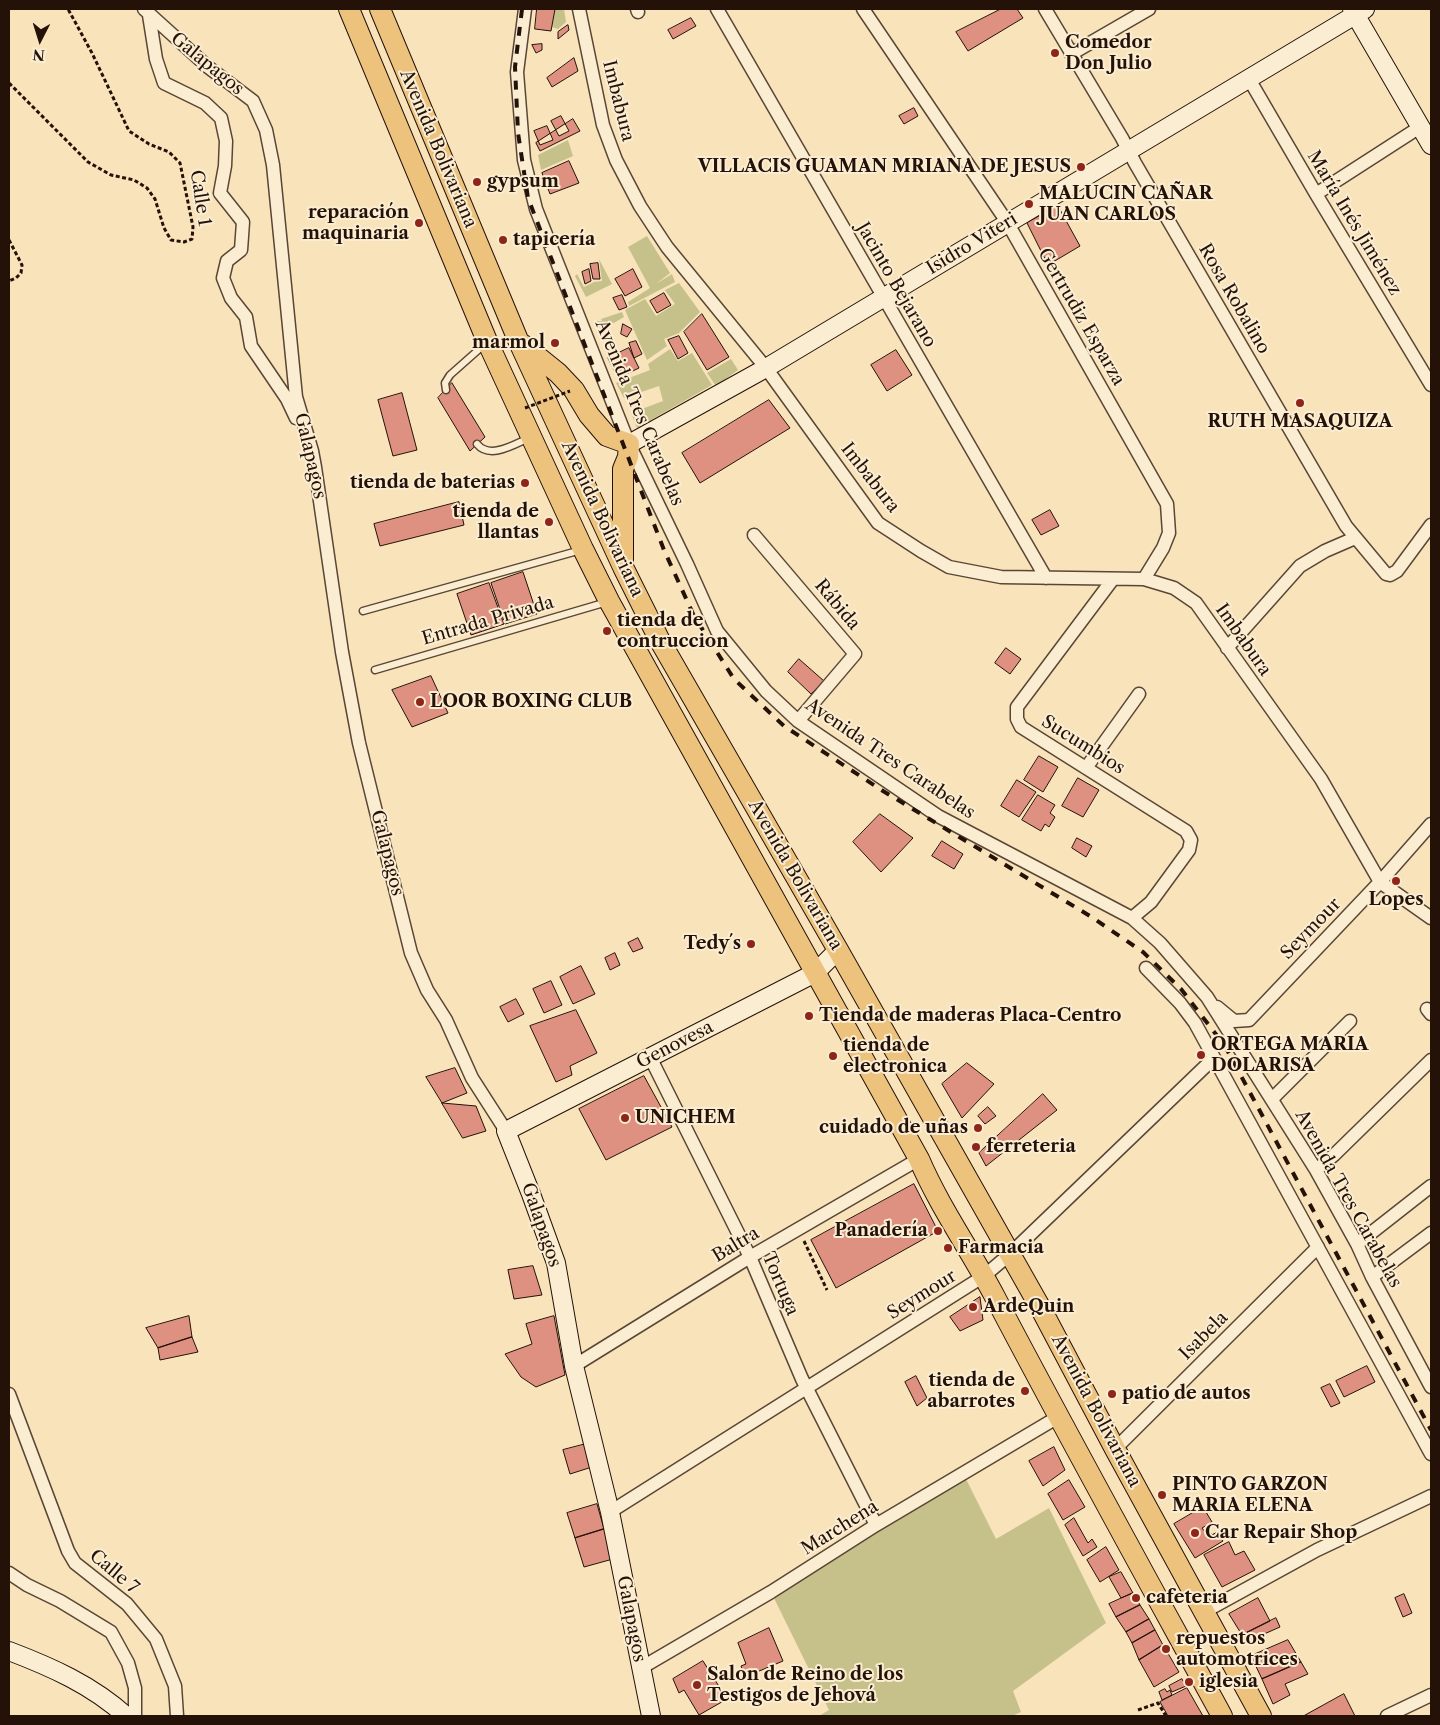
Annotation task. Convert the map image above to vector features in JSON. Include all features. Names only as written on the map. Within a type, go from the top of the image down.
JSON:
[{"type":"main road","name":"Avenida Bolivariana","points":[[349,9],[487,341],[609,601],[919,1159],[932,1188],[984,1276],[1058,1417],[1222,1716]]},
{"type":"main road","name":"Avenida Bolivariana","points":[[380,9],[518,340],[623,567],[660,641],[1010,1254],[1261,1716]]},
{"type":"main road","points":[[518,340],[558,373],[574,390],[589,416],[607,436],[629,444],[628,457],[623,469],[623,567]]},
{"type":"street","name":"Avenida Tres Carabelas","points":[[525,9],[517,72],[524,160],[536,209],[629,444],[717,631],[766,691],[798,721],[938,816],[1132,918],[1160,943],[1207,997],[1316,1170],[1357,1244],[1372,1277],[1431,1388]]},
{"type":"street","name":"Imbabura","points":[[579,9],[603,125],[616,160],[640,206],[667,247],[766,368],[878,523],[949,567],[1001,577],[1144,579],[1174,588],[1196,603],[1321,779],[1380,882],[1431,918]]},
{"type":"street","name":"Jacinto Bejarano","points":[[717,9],[1046,578]]},
{"type":"street","name":"Gertrudiz Esparza","points":[[863,9],[871,14],[1007,222],[1166,504],[1169,533],[1163,548],[1144,579]]},
{"type":"street","name":"Rosa Robalino","points":[[1045,9],[1354,538],[1386,574],[1390,575],[1397,571],[1431,526]]},
{"type":"street","points":[[1071,54],[1150,9]]},
{"type":"street","name":"Isidro Viteri","points":[[629,444],[766,368],[1007,222],[1249,79],[1357,11]]},
{"type":"street","points":[[1357,11],[1431,145]]},
{"type":"street","points":[[146,12],[156,59],[164,83],[205,103],[221,118],[226,141],[225,166],[220,193],[243,222],[241,250],[228,261],[223,278],[231,298],[246,317],[251,346],[306,430]]},
{"type":"street","name":"Galapagos","points":[[146,12],[208,67],[253,102],[266,130],[273,165],[296,397],[315,467],[342,652],[358,734],[411,953],[427,990],[446,1020],[472,1078],[506,1131],[556,1263],[574,1366],[610,1512],[651,1716]]},
{"type":"street","name":"María Inés Jiménez","points":[[1249,79],[1431,385]]},
{"type":"street","points":[[1316,194],[1420,127]]},
{"type":"street","name":"Rábida","points":[[754,535],[855,654],[798,721]]},
{"type":"street","points":[[1227,648],[1300,566],[1325,551],[1354,538]]},
{"type":"street","name":"Sucumbios","points":[[1113,579],[1017,707],[1017,719],[1021,727],[1186,832],[1191,840],[1189,850],[1151,902],[1132,918]]},
{"type":"street","points":[[1086,768],[1139,694]]},
{"type":"street","name":"Seymour","points":[[1207,997],[1234,1021],[1249,1020],[1380,882],[1431,824]]},
{"type":"street","name":"Genovesa","points":[[506,1131],[814,973],[838,950]]},
{"type":"street","points":[[1146,968],[1180,1002],[1195,1023],[1431,1454]]},
{"type":"street","points":[[1272,1099],[1350,1021]]},
{"type":"street","name":"Tortuga","points":[[650,1057],[750,1256],[806,1388],[876,1525]]},
{"type":"street","name":"Seymour","points":[[610,1512],[984,1276],[1010,1254],[1214,1058]]},
{"type":"street","points":[[1316,1170],[1334,1155],[1431,1060]]},
{"type":"street","name":"Baltra","points":[[574,1366],[750,1256],[919,1159]]},
{"type":"street","points":[[1357,1244],[1431,1186]]},
{"type":"street","points":[[1372,1277],[1431,1233]]},
{"type":"street","name":"Isabela","points":[[1115,1449],[1318,1247]]},
{"type":"street","name":"Calle 7","points":[[9,1394],[68,1552],[75,1563],[127,1604],[156,1639],[174,1686],[177,1716]]},
{"type":"street","name":"Marchena","points":[[641,1668],[771,1592],[876,1525],[1058,1417]]},
{"type":"street","points":[[1204,1612],[1317,1550],[1431,1496]]},
{"type":"street","points":[[9,1573],[111,1632],[128,1663],[135,1688],[135,1716]]},
{"type":"street","points":[[9,1651],[51,1667],[95,1691],[126,1716]]},
{"type":"street","points":[[1387,1716],[1431,1695]]},
{"type":"lane","points":[[446,390],[445,383],[450,376],[487,341]]},
{"type":"lane","points":[[478,444],[486,450],[499,451],[531,438]]},
{"type":"lane","points":[[363,611],[583,549]]},
{"type":"lane","name":"Entrada Privada","points":[[375,670],[609,601]]},
{"type":"path","name":"Calle 1","points":[[9,83],[88,162],[112,175],[134,180],[147,188],[155,199],[164,228],[171,240],[184,242],[192,239],[193,227],[180,163],[169,152],[149,144],[129,131],[92,53],[68,9]]},
{"type":"path","points":[[9,240],[22,265],[21,272],[16,278],[9,281]]},
{"type":"path","points":[[525,408],[570,391]]},
{"type":"path","points":[[798,1230],[827,1290]]},
{"type":"path","points":[[1138,1710],[1158,1703],[1166,1716]]},
{"type":"shaded area","points":[[555,9],[564,9],[566,22],[558,29],[552,27]]},
{"type":"shaded area","points":[[568,140],[573,156],[541,170],[538,155]]},
{"type":"shaded area","points":[[647,236],[670,273],[656,284],[672,274],[675,282],[629,306],[628,302],[650,288],[628,247]]},
{"type":"shaded area","points":[[599,259],[612,284],[586,297],[575,276],[577,274],[584,287],[594,282],[602,281]]},
{"type":"shaded area","points":[[679,283],[700,312],[679,333],[664,339],[667,346],[647,360],[625,310],[645,299],[656,316],[675,304],[665,290]]},
{"type":"shaded area","points":[[622,312],[624,317],[607,327],[598,328],[596,321],[602,321],[601,319]]},
{"type":"shaded area","points":[[670,349],[678,361],[692,353],[712,385],[637,428],[631,413],[663,401],[659,386],[624,398],[616,383],[650,370],[648,364]]},
{"type":"shaded area","points":[[731,359],[738,370],[716,386],[707,373]]},
{"type":"shaded area","points":[[963,1473],[996,1539],[1049,1508],[1106,1623],[1013,1691],[1021,1712],[1012,1716],[819,1716],[829,1710],[771,1592]]},
{"type":"building","points":[[537,9],[555,9],[551,31],[535,29]]},
{"type":"building","points":[[1001,9],[1017,9],[1023,18],[968,51],[956,32]]},
{"type":"building","points":[[691,18],[696,26],[673,39],[668,30]]},
{"type":"building","points":[[568,25],[569,30],[558,39],[558,32]]},
{"type":"building","points":[[542,44],[542,50],[536,53],[532,45]]},
{"type":"building","points":[[574,58],[578,71],[552,87],[547,78]]},
{"type":"building","points":[[914,108],[918,116],[904,124],[899,116]]},
{"type":"building","points":[[561,116],[569,131],[559,136],[551,121]]},
{"type":"building","points":[[573,119],[580,131],[540,151],[536,143]]},
{"type":"building","points":[[547,126],[553,140],[540,145],[534,131]]},
{"type":"building","points":[[569,161],[579,183],[550,194],[542,173]]},
{"type":"building","points":[[1058,206],[1080,246],[1048,265],[1027,223]]},
{"type":"building","points":[[598,263],[600,279],[593,279],[590,264]]},
{"type":"building","points":[[589,269],[591,281],[585,284],[582,272]]},
{"type":"building","points":[[633,269],[642,287],[625,296],[615,279]]},
{"type":"building","points":[[664,293],[671,305],[657,313],[650,301]]},
{"type":"building","points":[[622,295],[627,307],[619,310],[613,298]]},
{"type":"building","points":[[702,314],[729,357],[707,370],[684,332]]},
{"type":"building","points":[[623,324],[632,329],[627,337],[621,334]]},
{"type":"building","points":[[679,336],[688,353],[678,359],[668,340]]},
{"type":"building","points":[[636,341],[642,354],[634,358],[629,343]]},
{"type":"building","points":[[629,348],[639,368],[618,378],[608,358]]},
{"type":"building","points":[[896,350],[912,375],[887,391],[871,365]]},
{"type":"building","points":[[452,383],[485,437],[470,451],[438,398]]},
{"type":"building","points":[[402,393],[417,450],[393,456],[378,400]]},
{"type":"building","points":[[769,400],[790,428],[700,483],[682,453]]},
{"type":"building","points":[[459,502],[464,525],[380,546],[374,524]]},
{"type":"building","points":[[1050,510],[1059,526],[1041,535],[1032,520]]},
{"type":"building","points":[[523,572],[537,614],[505,624],[491,583]]},
{"type":"building","points":[[489,583],[504,624],[471,635],[457,594]]},
{"type":"building","points":[[1006,648],[1021,659],[1010,674],[995,663]]},
{"type":"building","points":[[799,659],[824,681],[811,694],[788,672]]},
{"type":"building","name":"LOOR BOXING CLUB","points":[[431,676],[448,713],[412,727],[392,690]]},
{"type":"building","points":[[1039,756],[1058,767],[1043,792],[1024,780]]},
{"type":"building","points":[[1078,778],[1099,790],[1083,817],[1062,806]]},
{"type":"building","points":[[1017,780],[1036,792],[1019,817],[1001,806]]},
{"type":"building","points":[[1038,795],[1055,805],[1050,813],[1055,817],[1049,827],[1045,824],[1041,831],[1022,820]]},
{"type":"building","points":[[880,814],[913,838],[881,872],[853,842]]},
{"type":"building","points":[[1077,838],[1092,846],[1086,857],[1072,848]]},
{"type":"building","points":[[942,841],[963,854],[954,869],[932,856]]},
{"type":"building","points":[[638,938],[643,948],[633,952],[628,943]]},
{"type":"building","points":[[615,953],[620,965],[610,970],[605,958]]},
{"type":"building","points":[[581,966],[595,994],[573,1004],[560,977]]},
{"type":"building","points":[[551,981],[562,1005],[544,1013],[533,989]]},
{"type":"building","points":[[516,999],[524,1014],[508,1022],[500,1007]]},
{"type":"building","points":[[576,1010],[597,1053],[570,1066],[572,1075],[556,1082],[530,1026]]},
{"type":"building","points":[[967,1063],[994,1084],[962,1118],[942,1084]]},
{"type":"building","points":[[455,1068],[467,1093],[442,1103],[426,1077]]},
{"type":"building","name":"UNICHEM","points":[[644,1076],[672,1127],[606,1160],[579,1109]]},
{"type":"building","points":[[1043,1094],[1057,1110],[986,1166],[979,1153]]},
{"type":"building","points":[[442,1103],[476,1106],[486,1131],[463,1138]]},
{"type":"building","points":[[988,1107],[996,1116],[985,1124],[978,1116]]},
{"type":"building","points":[[914,1184],[938,1231],[836,1288],[811,1240]]},
{"type":"building","points":[[533,1266],[542,1295],[514,1299],[508,1270]]},
{"type":"building","name":"ArdeQuin","points":[[980,1297],[983,1320],[960,1331],[950,1317]]},
{"type":"building","points":[[189,1316],[192,1337],[158,1348],[146,1328]]},
{"type":"building","points":[[554,1316],[565,1375],[536,1387],[521,1377],[505,1354],[532,1344],[526,1324]]},
{"type":"building","points":[[192,1337],[198,1352],[160,1360],[158,1348]]},
{"type":"building","points":[[1367,1366],[1375,1382],[1344,1397],[1336,1381]]},
{"type":"building","points":[[916,1376],[927,1398],[917,1406],[905,1382]]},
{"type":"building","points":[[1330,1384],[1340,1403],[1331,1407],[1321,1388]]},
{"type":"building","points":[[586,1444],[592,1467],[570,1474],[563,1450]]},
{"type":"building","points":[[1054,1447],[1065,1470],[1043,1486],[1029,1461]]},
{"type":"building","points":[[1069,1480],[1085,1507],[1063,1520],[1048,1494]]},
{"type":"building","points":[[597,1504],[604,1529],[575,1538],[567,1513]]},
{"type":"building","name":"Car Repair Shop","points":[[1203,1507],[1212,1522],[1202,1528],[1205,1532],[1209,1530],[1212,1535],[1217,1532],[1223,1541],[1195,1558],[1174,1524]]},
{"type":"building","points":[[1074,1518],[1088,1543],[1092,1539],[1097,1547],[1083,1556],[1065,1525]]},
{"type":"building","points":[[604,1529],[613,1559],[584,1567],[575,1538]]},
{"type":"building","points":[[1229,1542],[1235,1555],[1244,1551],[1255,1570],[1222,1587],[1204,1555]]},
{"type":"building","points":[[1106,1547],[1119,1570],[1100,1582],[1087,1560]]},
{"type":"building","points":[[1121,1572],[1133,1593],[1121,1598],[1109,1577]]},
{"type":"building","points":[[1133,1593],[1140,1605],[1116,1617],[1109,1604]]},
{"type":"building","points":[[1404,1594],[1412,1613],[1403,1617],[1395,1598]]},
{"type":"building","points":[[1258,1598],[1270,1621],[1242,1635],[1229,1614]]},
{"type":"building","points":[[1140,1605],[1149,1619],[1126,1632],[1116,1617]]},
{"type":"building","points":[[1276,1618],[1280,1627],[1246,1642],[1242,1635]]},
{"type":"building","points":[[1149,1619],[1155,1630],[1132,1643],[1126,1632]]},
{"type":"building","points":[[769,1628],[783,1661],[745,1677],[741,1666],[746,1664],[738,1643]]},
{"type":"building","points":[[1155,1630],[1163,1645],[1139,1660],[1132,1643]]},
{"type":"building","points":[[1288,1640],[1301,1662],[1262,1679],[1251,1656]]},
{"type":"building","points":[[1163,1645],[1179,1672],[1154,1687],[1139,1660]]},
{"type":"building","name":"Salon de Reino de los Testigos de Jehová","points":[[703,1661],[727,1699],[699,1715],[684,1690],[679,1693],[673,1679]]},
{"type":"building","points":[[1301,1662],[1308,1674],[1285,1684],[1290,1695],[1273,1704],[1262,1679]]},
{"type":"building","points":[[1182,1679],[1186,1686],[1172,1692],[1169,1686]]},
{"type":"building","points":[[1187,1688],[1203,1716],[1168,1716],[1160,1702]]},
{"type":"building","points":[[1165,1689],[1167,1692],[1170,1690],[1172,1695],[1162,1700],[1159,1692]]},
{"type":"building","points":[[1344,1694],[1355,1716],[1303,1716]]},
{"type":"railway","points":[[522,9],[515,67],[518,133],[528,198],[664,550],[694,616],[734,679],[784,726],[883,791],[1090,916],[1143,952],[1181,989],[1225,1046],[1431,1430]]},
{"type":"place","name":"Comedor Don Julio","points":[[1055,53]]},
{"type":"place","name":"VILLACIS GUAMAN MRIANA DE JESUS","points":[[1081,167]]},
{"type":"place","name":"gypsum","points":[[477,182]]},
{"type":"place","name":"MALUCIN CAÑAR JUAN CARLOS","points":[[1029,204]]},
{"type":"place","name":"reparación maquinaria","points":[[419,223]]},
{"type":"place","name":"tapicería","points":[[503,240]]},
{"type":"place","name":"marmol","points":[[555,343]]},
{"type":"place","name":"RUTH MASAQUIZA","points":[[1300,403]]},
{"type":"place","name":"tienda de baterias","points":[[525,483]]},
{"type":"place","name":"tienda de llantas","points":[[549,522]]},
{"type":"place","name":"tienda de contruccion","points":[[607,631]]},
{"type":"place","name":"LOOR BOXING CLUB","points":[[420,702]]},
{"type":"place","name":"Lopes","points":[[1396,881]]},
{"type":"place","name":"Tedy´s","points":[[751,944]]},
{"type":"place","name":"Tienda de maderas Placa-Centro","points":[[809,1016]]},
{"type":"place","name":"ORTEGA MARIA DOLARISA","points":[[1201,1055]]},
{"type":"place","name":"tienda de electronica","points":[[833,1056]]},
{"type":"place","name":"UNICHEM","points":[[625,1118]]},
{"type":"place","name":"cuidado de uñas","points":[[978,1128]]},
{"type":"place","name":"ferreteria","points":[[976,1147]]},
{"type":"place","name":"Panadería","points":[[938,1231]]},
{"type":"place","name":"Farmacia","points":[[948,1248]]},
{"type":"place","name":"ArdeQuin","points":[[973,1307]]},
{"type":"place","name":"tienda de abarrotes","points":[[1025,1391]]},
{"type":"place","name":"patio de autos","points":[[1112,1394]]},
{"type":"place","name":"PINTO GARZON MARIA ELENA","points":[[1162,1495]]},
{"type":"place","name":"Car Repair Shop","points":[[1195,1533]]},
{"type":"place","name":"cafeteria","points":[[1136,1598]]},
{"type":"place","name":"repuestos automotrices","points":[[1166,1649]]},
{"type":"place","name":"iglesia","points":[[1189,1682]]},
{"type":"place","name":"Salon de Reino de los Testigos de Jehová","points":[[697,1685]]}]
